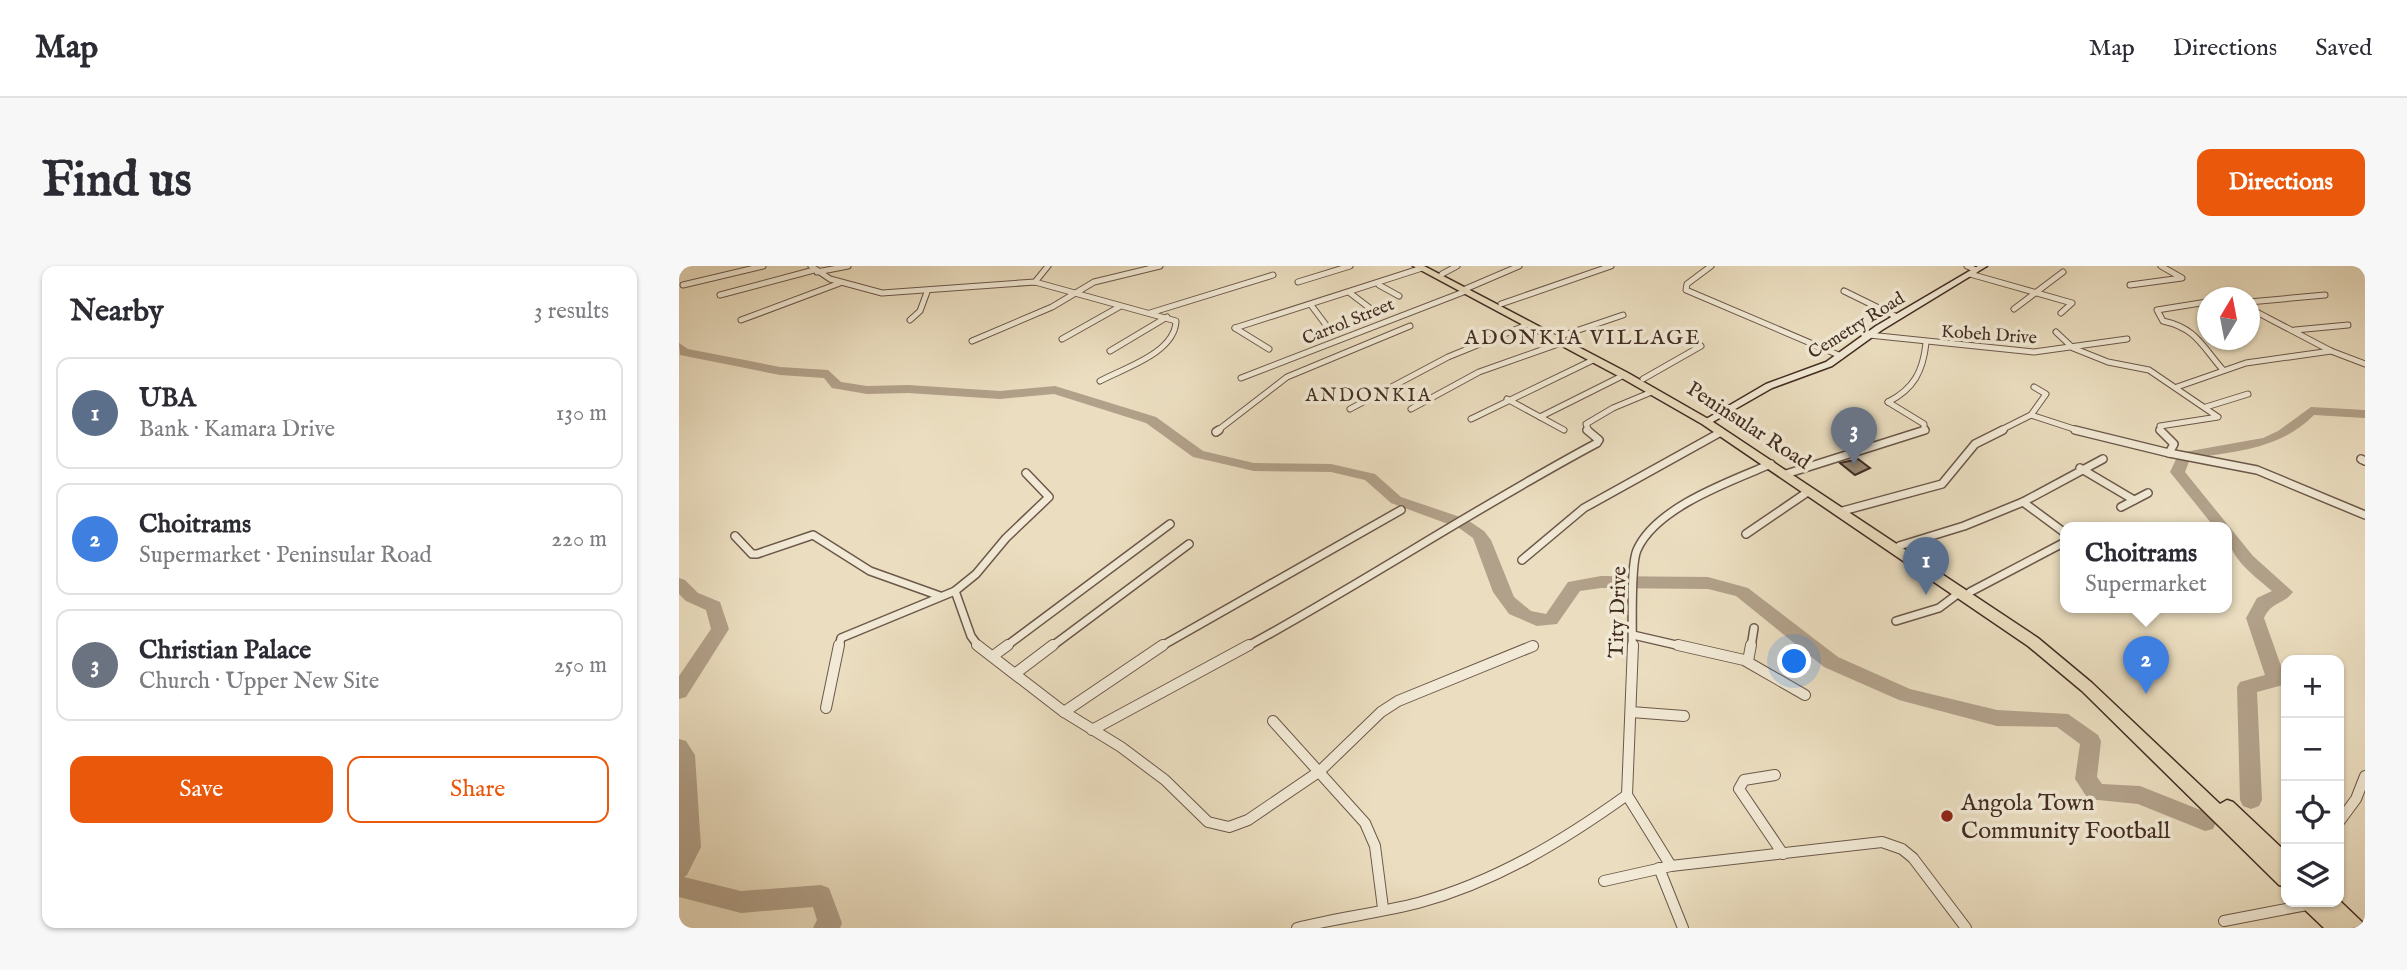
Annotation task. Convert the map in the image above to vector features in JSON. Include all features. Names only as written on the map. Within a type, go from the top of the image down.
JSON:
[{"type":"main road","name":"Peninsular Road","points":[[1422,267],[1442,274],[1466,289],[1643,379],[1790,473],[1964,593]]},
{"type":"main road","name":"Peninsular Road","points":[[1422,267],[1529,324],[1563,339],[1709,420],[1721,432],[1790,473],[1809,491],[1899,545],[2033,642],[2087,687],[2281,862]]},
{"type":"main road","points":[[2319,907],[2337,928]]},
{"type":"main road","points":[[2322,907],[2355,928]]},
{"type":"street","points":[[720,276],[721,266]]},
{"type":"street","points":[[683,285],[763,266]]},
{"type":"street","points":[[720,295],[814,269],[848,266]]},
{"type":"street","points":[[1035,282],[1048,266]]},
{"type":"street","points":[[972,341],[1052,307],[1104,279],[1160,266]]},
{"type":"street","points":[[1298,282],[1350,266]]},
{"type":"street","points":[[1442,274],[1457,266]]},
{"type":"street","name":"Carrol Street","points":[[1241,378],[1519,266]]},
{"type":"street","points":[[1500,304],[1611,266]]},
{"type":"street","points":[[1711,266],[1685,289],[1841,356]]},
{"type":"street","points":[[2130,285],[2182,278],[2161,266]]},
{"type":"street","points":[[1269,349],[1235,328],[1379,285],[1422,267]]},
{"type":"street","points":[[814,269],[841,283],[873,292],[927,292],[1035,282],[1078,292],[1119,307],[1171,318],[1178,326],[1167,343],[1100,381]]},
{"type":"street","points":[[1974,269],[2072,303],[2061,313]]},
{"type":"street","name":"Cemetry Road","points":[[1709,420],[1769,386],[1812,372],[1841,356],[1869,335],[1974,269]]},
{"type":"street","points":[[2014,309],[2039,293],[2063,272]]},
{"type":"street","points":[[1150,313],[1273,275]]},
{"type":"street","points":[[741,320],[841,283]]},
{"type":"street","points":[[1379,285],[1399,296]]},
{"type":"street","points":[[1844,291],[1897,317]]},
{"type":"street","points":[[909,320],[920,311],[927,292]]},
{"type":"street","points":[[1350,293],[1371,309]]},
{"type":"street","points":[[2260,301],[2325,295]]},
{"type":"street","points":[[2197,303],[2161,307],[2157,310],[2157,316],[2163,322],[2182,325],[2197,341]]},
{"type":"street","points":[[1311,305],[1326,326]]},
{"type":"street","points":[[1062,339],[1119,307]]},
{"type":"street","points":[[2260,313],[2331,351],[2365,364]]},
{"type":"street","points":[[1411,409],[1479,372],[1623,315]]},
{"type":"street","points":[[1110,351],[1171,318]]},
{"type":"street","points":[[1350,409],[1427,368],[1529,324]]},
{"type":"street","points":[[2295,330],[2348,325]]},
{"type":"street","points":[[1216,432],[1287,377],[1410,326]]},
{"type":"street","points":[[2056,332],[2073,348],[2127,338]]},
{"type":"street","name":"Kobeh Drive","points":[[1869,335],[1926,343],[2034,352],[2073,348],[2132,370],[2144,369],[2217,414],[2215,419],[2160,426],[2159,429],[2173,444],[2173,454]]},
{"type":"street","points":[[1790,473],[1925,431],[1924,424],[1888,402],[1904,394],[1924,370],[1926,343]]},
{"type":"street","points":[[1643,379],[1701,346]]},
{"type":"street","points":[[2205,350],[2223,370]]},
{"type":"street","points":[[2177,387],[2223,370],[2268,358],[2331,351]]},
{"type":"street","points":[[1471,419],[1507,399],[1595,359]]},
{"type":"street","points":[[1269,368],[1287,377]]},
{"type":"street","points":[[1540,417],[1625,374]]},
{"type":"street","points":[[1843,511],[1942,484],[1975,444],[2031,415],[2046,394],[2034,387]]},
{"type":"street","points":[[1092,730],[1345,593],[1550,468],[1597,443],[1599,440],[1587,430],[1586,424],[1613,408],[1654,391]]},
{"type":"street","points":[[2206,407],[2248,394]]},
{"type":"street","points":[[1507,399],[1564,430]]},
{"type":"street","points":[[2031,415],[2094,436],[2257,470],[2365,515]]},
{"type":"street","points":[[1522,560],[1584,508],[1721,432]]},
{"type":"street","points":[[1899,545],[1963,526],[2023,502],[2080,468],[2103,459]]},
{"type":"street","name":"Tity Drive","points":[[1627,795],[1636,552],[1643,538],[1696,499],[1771,464]]},
{"type":"street","points":[[2080,468],[2134,500]]},
{"type":"street","points":[[826,708],[841,638],[955,591],[977,574],[1006,538],[1049,497],[1026,473]]},
{"type":"street","points":[[1745,534],[1809,491]]},
{"type":"street","points":[[2121,507],[2148,493]]},
{"type":"street","points":[[2023,502],[2060,529]]},
{"type":"street","points":[[1064,712],[1151,652],[1401,510]]},
{"type":"street","points":[[993,656],[1170,524]]},
{"type":"street","points":[[735,536],[752,554],[757,554],[813,535],[870,571],[940,596]]},
{"type":"street","points":[[1016,673],[1189,544]]},
{"type":"street","points":[[1896,621],[1938,608],[2060,545]]},
{"type":"street","points":[[955,591],[971,636],[993,656],[1064,712],[1165,780],[1200,816],[1220,826],[1237,825],[1248,820],[1320,771],[1381,712],[1398,701],[1533,646]]},
{"type":"street","points":[[1748,662],[1754,628]]},
{"type":"street","points":[[1633,635],[1748,662],[1805,695]]},
{"type":"street","points":[[1631,712],[1684,716]]},
{"type":"street","points":[[1273,721],[1320,771],[1371,834],[1380,872],[1384,908]]},
{"type":"street","points":[[1775,775],[1744,780],[1739,789],[1783,855]]},
{"type":"street","points":[[2344,815],[2356,799],[2365,776]]},
{"type":"street","points":[[1297,928],[1431,899],[1521,864],[1587,824],[1627,795],[1665,867],[1683,928]]},
{"type":"street","points":[[1604,881],[1665,867],[1891,844],[1913,858],[1966,928]]},
{"type":"street","points":[[2224,921],[2296,907]]},
{"type":"building","points":[[1858,459],[1870,468],[1855,475],[1840,463]]},
{"type":"waterway","points":[[679,347],[684,352],[780,371],[828,374],[837,385],[867,390],[908,389],[1000,395],[1055,390],[1151,420],[1198,454],[1254,467],[1331,468],[1370,477],[1396,500],[1460,523]]},
{"type":"waterway","points":[[2219,522],[2177,472],[2184,456],[2268,441],[2298,424],[2311,411],[2365,414]]},
{"type":"waterway","points":[[1466,526],[1481,538],[1508,602],[1525,616],[1551,620],[1574,586],[1601,582],[1708,583],[1742,592],[1831,662],[1906,695],[1997,718],[2061,719],[2091,741],[2086,779],[2096,793],[2140,795],[2205,822]]},
{"type":"waterway","points":[[2232,539],[2247,560],[2284,592],[2263,602],[2255,618],[2276,680],[2247,687],[2251,800]]},
{"type":"waterway","points":[[679,584],[692,597],[714,606],[720,629],[679,692]]},
{"type":"waterway","points":[[679,747],[685,755],[690,847],[679,868]]},
{"type":"waterway","points":[[679,886],[741,902],[821,896],[830,923],[825,928]]},
{"type":"place","name":"Christian Palace","points":[[1854,465]]},
{"type":"place","name":"UBA","points":[[1926,595]]},
{"type":"place","name":"Choitrams","points":[[2146,694]]},
{"type":"place","name":"Angola Town Community Football","points":[[1947,816]]},
{"type":"district","name":"ADONKIA VILLAGE","points":[[1583,337]]},
{"type":"district","name":"ANDONKIA","points":[[1369,394]]}]
